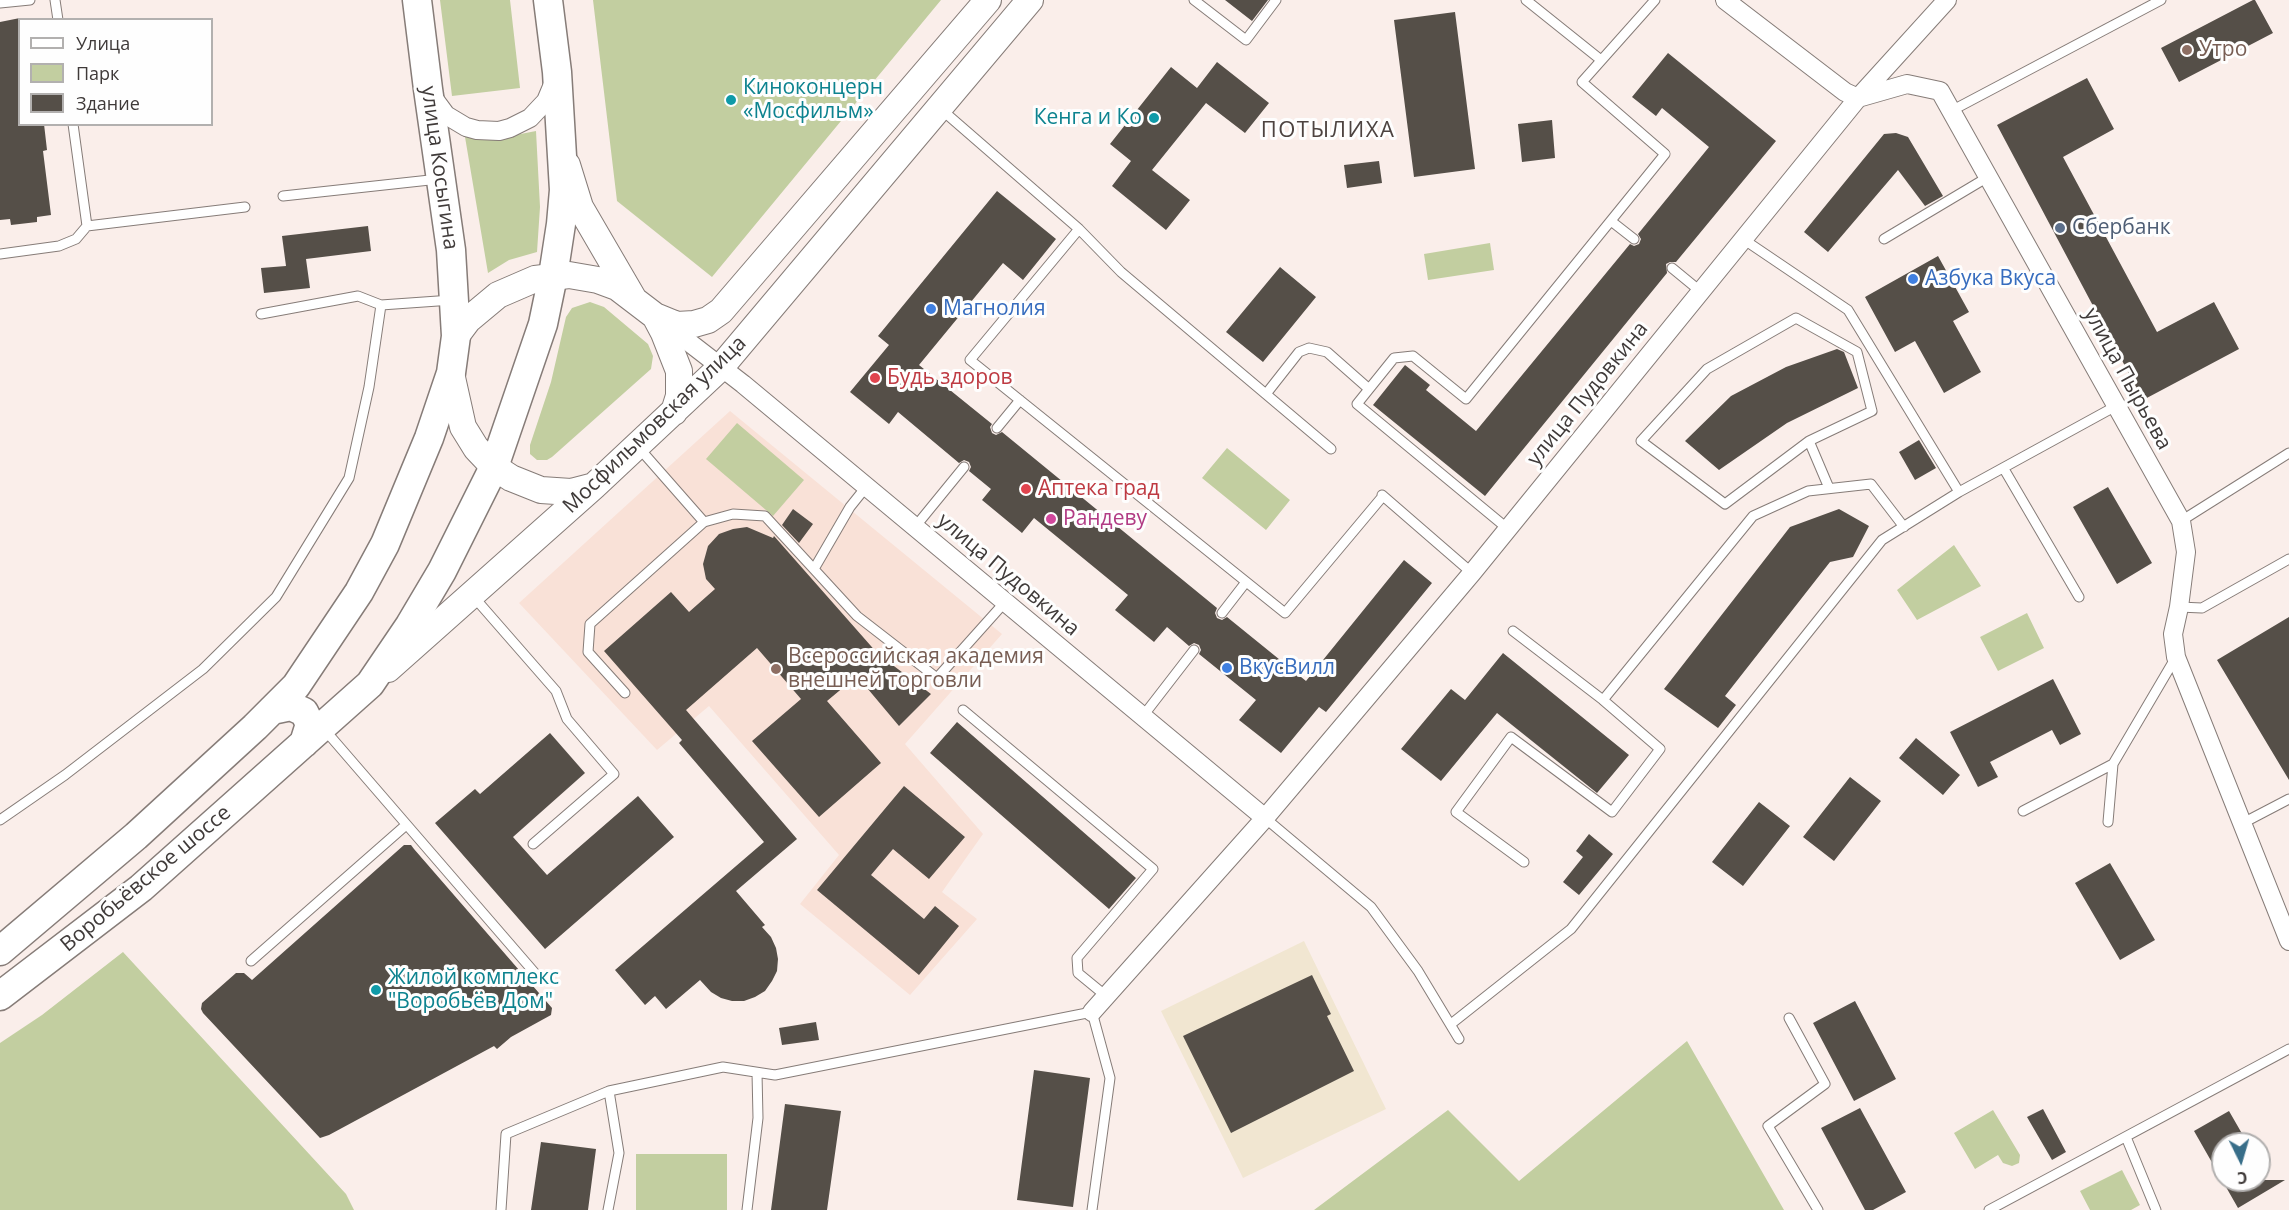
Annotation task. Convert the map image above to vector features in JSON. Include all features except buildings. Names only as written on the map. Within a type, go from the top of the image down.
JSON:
[{"type":"main road","name":"улица Косыгина","points":[[321,649],[359,592],[385,544],[429,438],[452,373],[456,336],[451,250],[417,0]]},
{"type":"main road","points":[[370,684],[410,625],[442,571],[494,467],[543,324],[561,224],[564,190],[557,72],[548,0]]},
{"type":"main road","name":"Мосфильмовская улица","points":[[655,316],[677,325],[694,324],[708,320],[721,311],[988,0]]},
{"type":"main road","name":"Мосфильмовская улица","points":[[305,743],[594,486],[721,367],[1030,0]]},
{"type":"main road","points":[[563,153],[580,207],[633,298]]},
{"type":"main road","points":[[456,336],[468,320],[498,295],[525,283],[552,276],[569,275],[591,278],[617,288],[655,316],[679,371],[679,396],[674,412]]},
{"type":"main road","name":"улица Косыгина","points":[[452,373],[463,427],[476,448],[494,467],[511,478],[541,490],[571,492],[594,486]]},
{"type":"main road","name":"Воробьёвское шоссе","points":[[0,951],[136,836],[272,710],[296,686],[321,649]]},
{"type":"main road","points":[[272,710],[291,706],[304,712],[310,724],[305,743]]},
{"type":"main road","name":"Воробьёвское шоссе","points":[[0,996],[141,888],[305,743]]},
{"type":"street","points":[[1725,0],[1845,92],[1858,98]]},
{"type":"street","name":"улица Пудовкина","points":[[1092,1012],[1265,818],[1472,573],[1858,98],[1947,0]]},
{"type":"street","points":[[428,89],[439,106],[456,121],[477,130],[499,131],[521,124],[539,110],[551,91],[557,72]]},
{"type":"street","name":"улица Пырьева","points":[[1858,98],[1907,84],[1940,91],[2181,521],[2186,552],[2173,634],[2176,657],[2289,941]]},
{"type":"street","name":"улица Пудовкина","points":[[655,316],[721,367],[1265,818]]},
{"type":"lane","points":[[0,3],[30,0]]},
{"type":"lane","points":[[55,0],[58,18]]},
{"type":"lane","points":[[1194,0],[1246,40],[1276,0]]},
{"type":"lane","points":[[1526,0],[1602,60]]},
{"type":"lane","points":[[1508,529],[1358,404],[1394,358],[1413,356],[1466,399],[1665,154],[1582,82],[1655,0]]},
{"type":"lane","points":[[1951,111],[2161,0]]},
{"type":"lane","points":[[939,107],[1079,229],[1121,272],[1331,449]]},
{"type":"lane","points":[[73,126],[87,226]]},
{"type":"lane","points":[[1884,239],[1988,177]]},
{"type":"lane","points":[[283,196],[442,179]]},
{"type":"lane","points":[[0,254],[59,246],[76,239],[87,226],[245,207]]},
{"type":"lane","points":[[1611,221],[1634,239]]},
{"type":"lane","points":[[1079,229],[970,360],[1285,613],[1383,495],[1472,573]]},
{"type":"lane","points":[[1743,238],[1848,310],[1959,492]]},
{"type":"lane","points":[[1672,268],[1700,291]]},
{"type":"lane","points":[[261,314],[358,296],[381,305],[454,299]]},
{"type":"lane","points":[[0,820],[64,776],[204,669],[276,597],[349,478],[369,387],[381,305]]},
{"type":"lane","points":[[1796,318],[1857,352],[1872,411],[1809,441],[1725,504],[1641,441],[1707,369],[1796,318]]},
{"type":"lane","points":[[1266,394],[1299,352],[1309,348],[1327,352],[1369,389]]},
{"type":"lane","points":[[997,428],[1020,400]]},
{"type":"lane","points":[[1451,1024],[1571,929],[1881,540],[1959,492],[2116,406]]},
{"type":"lane","points":[[1809,441],[1829,488]]},
{"type":"lane","points":[[637,447],[704,522]]},
{"type":"lane","points":[[2181,521],[2289,453]]},
{"type":"lane","points":[[915,527],[964,467]]},
{"type":"lane","points":[[2004,469],[2079,597]]},
{"type":"lane","points":[[1603,700],[1754,516],[1808,491],[1871,484],[1904,527]]},
{"type":"lane","points":[[814,569],[850,507],[866,487]]},
{"type":"lane","points":[[625,693],[588,652],[590,624],[704,522],[733,514],[765,516],[857,616],[937,678],[1005,602]]},
{"type":"lane","points":[[2179,607],[2202,608],[2289,559]]},
{"type":"lane","points":[[1222,613],[1246,582]]},
{"type":"lane","points":[[472,594],[556,691],[567,719],[614,774],[534,844]]},
{"type":"lane","points":[[1513,631],[1603,700],[1660,749],[1611,812],[1511,737],[1456,812],[1524,862]]},
{"type":"lane","points":[[1143,716],[1194,650]]},
{"type":"lane","points":[[2108,822],[2113,764],[2176,657]]},
{"type":"lane","points":[[963,710],[1153,869],[1077,958],[1078,973],[1106,996]]},
{"type":"lane","points":[[305,743],[406,825],[540,979]]},
{"type":"lane","points":[[2023,811],[2113,764]]},
{"type":"lane","points":[[2243,823],[2289,799]]},
{"type":"lane","points":[[1265,818],[1371,907],[1418,971],[1459,1039]]},
{"type":"lane","points":[[251,961],[406,825]]},
{"type":"lane","points":[[501,1210],[506,1134],[609,1091],[723,1067],[775,1076],[1092,1012],[1110,1078],[1092,1210]]},
{"type":"lane","points":[[1789,1018],[1825,1084],[1768,1126],[1818,1210]]},
{"type":"lane","points":[[1989,1210],[2289,1049]]},
{"type":"lane","points":[[747,1210],[758,1118],[757,1073]]},
{"type":"lane","points":[[608,1210],[619,1153],[609,1091]]},
{"type":"lane","points":[[2126,1137],[2156,1210]]},
{"type":"shaded area","name":"Всероссийская академия внешней торговли","points":[[730,411],[1002,634],[905,744],[983,834],[942,892],[977,919],[910,995],[800,904],[839,855],[709,706],[657,750],[519,603]]},
{"type":"shaded area","points":[[1304,941],[1386,1109],[1243,1178],[1161,1011]]},
{"type":"green space","points":[[440,0],[510,0],[520,88],[452,96]]},
{"type":"green space","name":"Киноконцерн «Мосфильм»","points":[[593,0],[941,0],[712,277],[617,201]]},
{"type":"green space","points":[[536,131],[540,207],[537,252],[509,260],[488,273],[465,137],[500,138]]},
{"type":"green space","points":[[1490,243],[1494,270],[1428,280],[1424,254]]},
{"type":"green space","points":[[590,302],[604,307],[648,344],[653,356],[651,369],[552,457],[547,460],[537,460],[530,454],[530,445],[551,382],[566,317],[572,308]]},
{"type":"green space","points":[[737,423],[804,480],[773,516],[706,459]]},
{"type":"green space","points":[[1227,448],[1290,500],[1266,530],[1202,478]]},
{"type":"green space","points":[[1954,545],[1981,586],[1917,620],[1897,590]]},
{"type":"green space","points":[[2027,613],[2044,648],[1998,671],[1980,637]]},
{"type":"green space","points":[[123,952],[346,1194],[354,1210],[0,1210],[0,1043],[42,1015]]},
{"type":"green space","points":[[1687,1041],[1784,1210],[1314,1210],[1448,1110],[1519,1181]]},
{"type":"green space","points":[[1993,1110],[2020,1155],[2019,1163],[2012,1166],[2003,1163],[1998,1155],[1975,1169],[1954,1133]]},
{"type":"green space","points":[[636,1154],[727,1154],[727,1210],[636,1210]]},
{"type":"green space","points":[[2122,1170],[2140,1205],[2131,1210],[2090,1210],[2080,1191]]},
{"type":"place","name":"Утро","points":[[2187,50]]},
{"type":"place","name":"Киноконцерн «Мосфильм»","points":[[731,100]]},
{"type":"place","name":"Кенга и Ко","points":[[1154,118]]},
{"type":"place","name":"Сбербанк","points":[[2060,228]]},
{"type":"place","name":"Азбука Вкуса","points":[[1913,279]]},
{"type":"place","name":"Магнолия","points":[[931,309]]},
{"type":"place","name":"Будь здоров","points":[[875,378]]},
{"type":"place","name":"Аптека град","points":[[1026,489]]},
{"type":"place","name":"Рандеву","points":[[1051,519]]},
{"type":"place","name":"ВкусВилл","points":[[1227,668]]},
{"type":"place","name":"Всероссийская академия внешней торговли","points":[[776,669]]},
{"type":"place","name":"Жилой комплекс \"Воробьёв Дом\"","points":[[376,990]]},
{"type":"district","name":"ПОТЫЛИХА","points":[[1328,131]]}]
